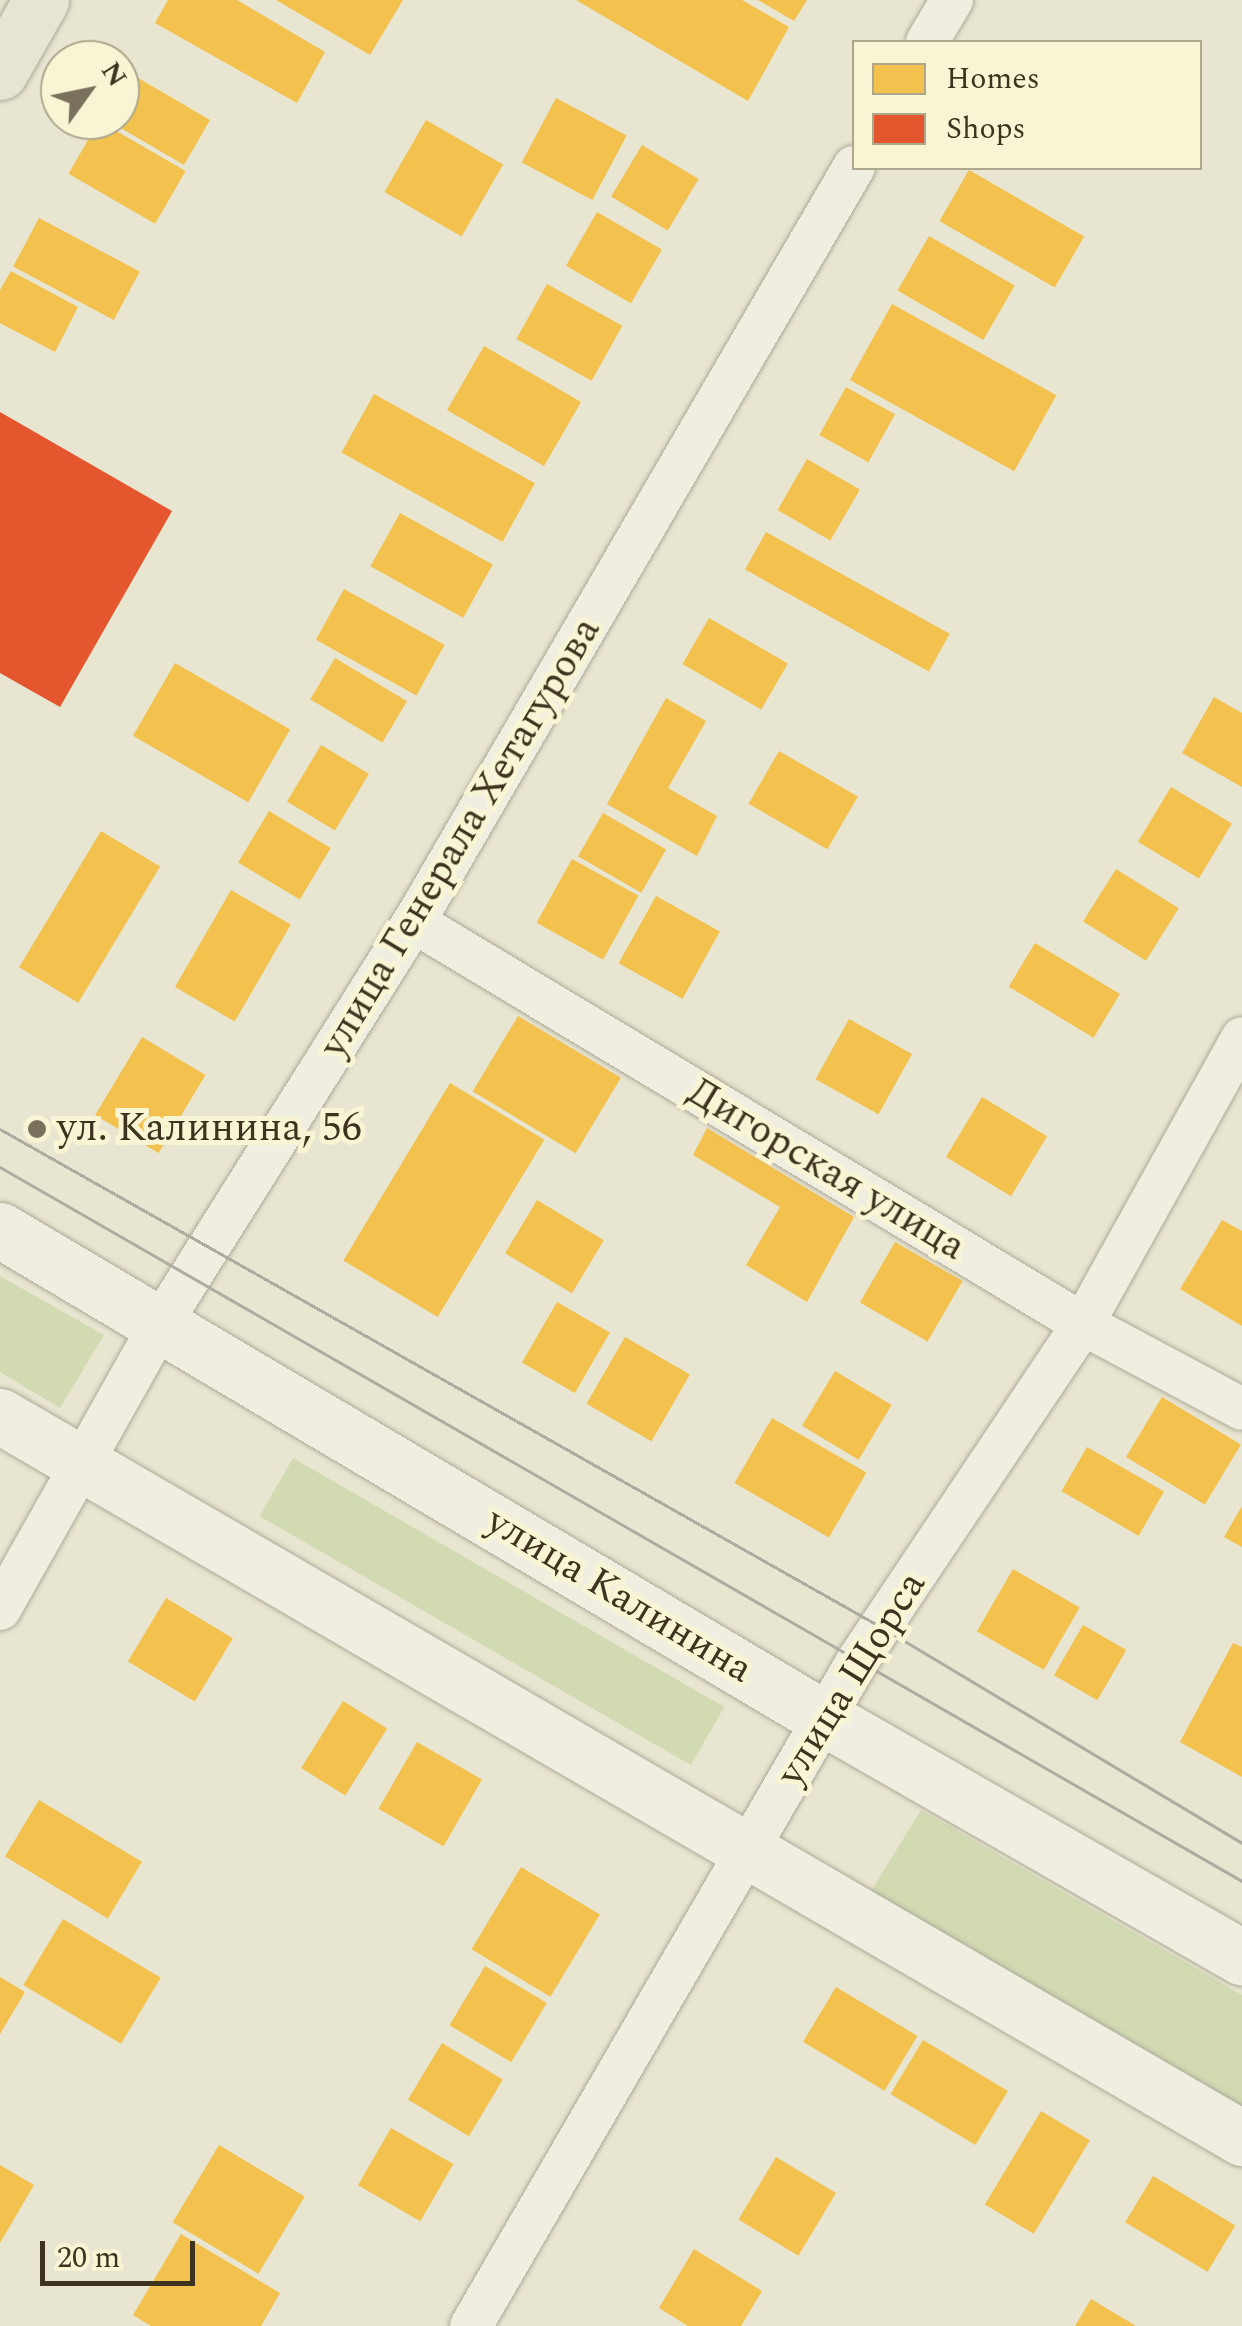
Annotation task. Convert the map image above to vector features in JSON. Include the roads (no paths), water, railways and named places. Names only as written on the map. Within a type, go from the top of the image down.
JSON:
[{"type":"main road","points":[[0,72],[42,0]]},
{"type":"main road","name":"улица Калинина","points":[[0,1230],[824,1718],[1242,1957]]},
{"type":"main road","points":[[0,1416],[744,1853],[1242,2138]]},
{"type":"street","points":[[928,40],[952,0]]},
{"type":"street","name":"улица Генерала Хетагурова","points":[[0,1609],[161,1324],[414,922],[852,170]]},
{"type":"street","name":"Дигорская улица","points":[[414,922],[1084,1324],[1242,1410]]},
{"type":"street","name":"улица Щорса","points":[[471,2326],[824,1718],[1084,1324],[1242,1038]]},
{"type":"tram line","points":[[0,1129],[883,1628],[1242,1843]]},
{"type":"tram line","points":[[0,1167],[1242,1881]]},
{"type":"place","name":"ул. Калинина, 56","points":[[37,1129]]}]
